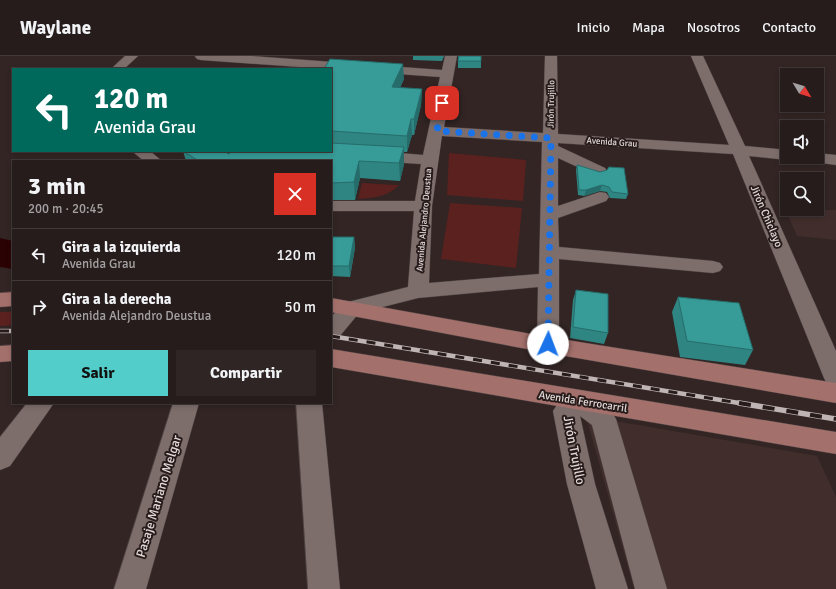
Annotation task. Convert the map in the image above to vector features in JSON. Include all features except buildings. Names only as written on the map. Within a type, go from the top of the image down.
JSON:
[{"type":"main road","points":[[0,300],[12,299]]},
{"type":"main road","points":[[341,307],[836,393]]},
{"type":"main road","points":[[0,354],[12,353]]},
{"type":"main road","name":"Avenida Ferrocarril","points":[[332,358],[564,402]]},
{"type":"main road","name":"Avenida Ferrocarril","points":[[610,413],[836,443]]},
{"type":"street","points":[[118,68],[132,56]]},
{"type":"street","points":[[200,56],[316,67],[448,74]]},
{"type":"street","name":"Avenida Alejandro Deustua","points":[[418,291],[423,206],[430,160],[451,56]]},
{"type":"street","name":"Jirón Trujillo","points":[[548,344],[551,56]]},
{"type":"street","name":"Jirón Chiclayo","points":[[697,56],[739,150],[836,378]]},
{"type":"street","name":"Avenida Grau","points":[[437,131],[551,144],[739,150],[780,154]]},
{"type":"street","points":[[551,144],[599,171]]},
{"type":"street","points":[[143,152],[159,158]]},
{"type":"street","points":[[362,155],[430,160]]},
{"type":"street","points":[[824,159],[836,160]]},
{"type":"street","points":[[550,215],[600,197]]},
{"type":"street","points":[[332,206],[423,206]]},
{"type":"street","points":[[550,252],[712,267]]},
{"type":"street","points":[[332,329],[341,307],[418,291],[549,280]]},
{"type":"street","name":"Jirón Trujillo","points":[[610,413],[564,402],[581,484],[612,589]]},
{"type":"street","points":[[0,458],[40,404]]},
{"type":"street","name":"Pasaje Mariano Melgar","points":[[130,589],[186,404]]},
{"type":"street","points":[[308,404],[324,589]]},
{"type":"street","points":[[610,413],[651,589]]},
{"type":"shaded area","points":[[449,153],[526,160],[523,201],[447,195]]},
{"type":"shaded area","points":[[362,183],[399,185],[395,189],[385,194],[358,199]]},
{"type":"shaded area","points":[[450,203],[522,208],[516,268],[441,259]]},
{"type":"shaded area","points":[[824,210],[836,210],[836,240],[797,236],[788,216],[824,216]]},
{"type":"shaded area","points":[[0,312],[12,312],[12,325],[0,326]]},
{"type":"shaded area","points":[[586,416],[817,456],[836,497],[836,589],[634,589]]},
{"type":"waterway","points":[[0,249],[10,258]]},
{"type":"railway","points":[[0,331],[12,331]]},
{"type":"railway","points":[[332,336],[745,404]]},
{"type":"railway","points":[[739,403],[836,419]]},
{"type":"route","points":[[442,103],[437,131],[551,138],[548,344]]}]
